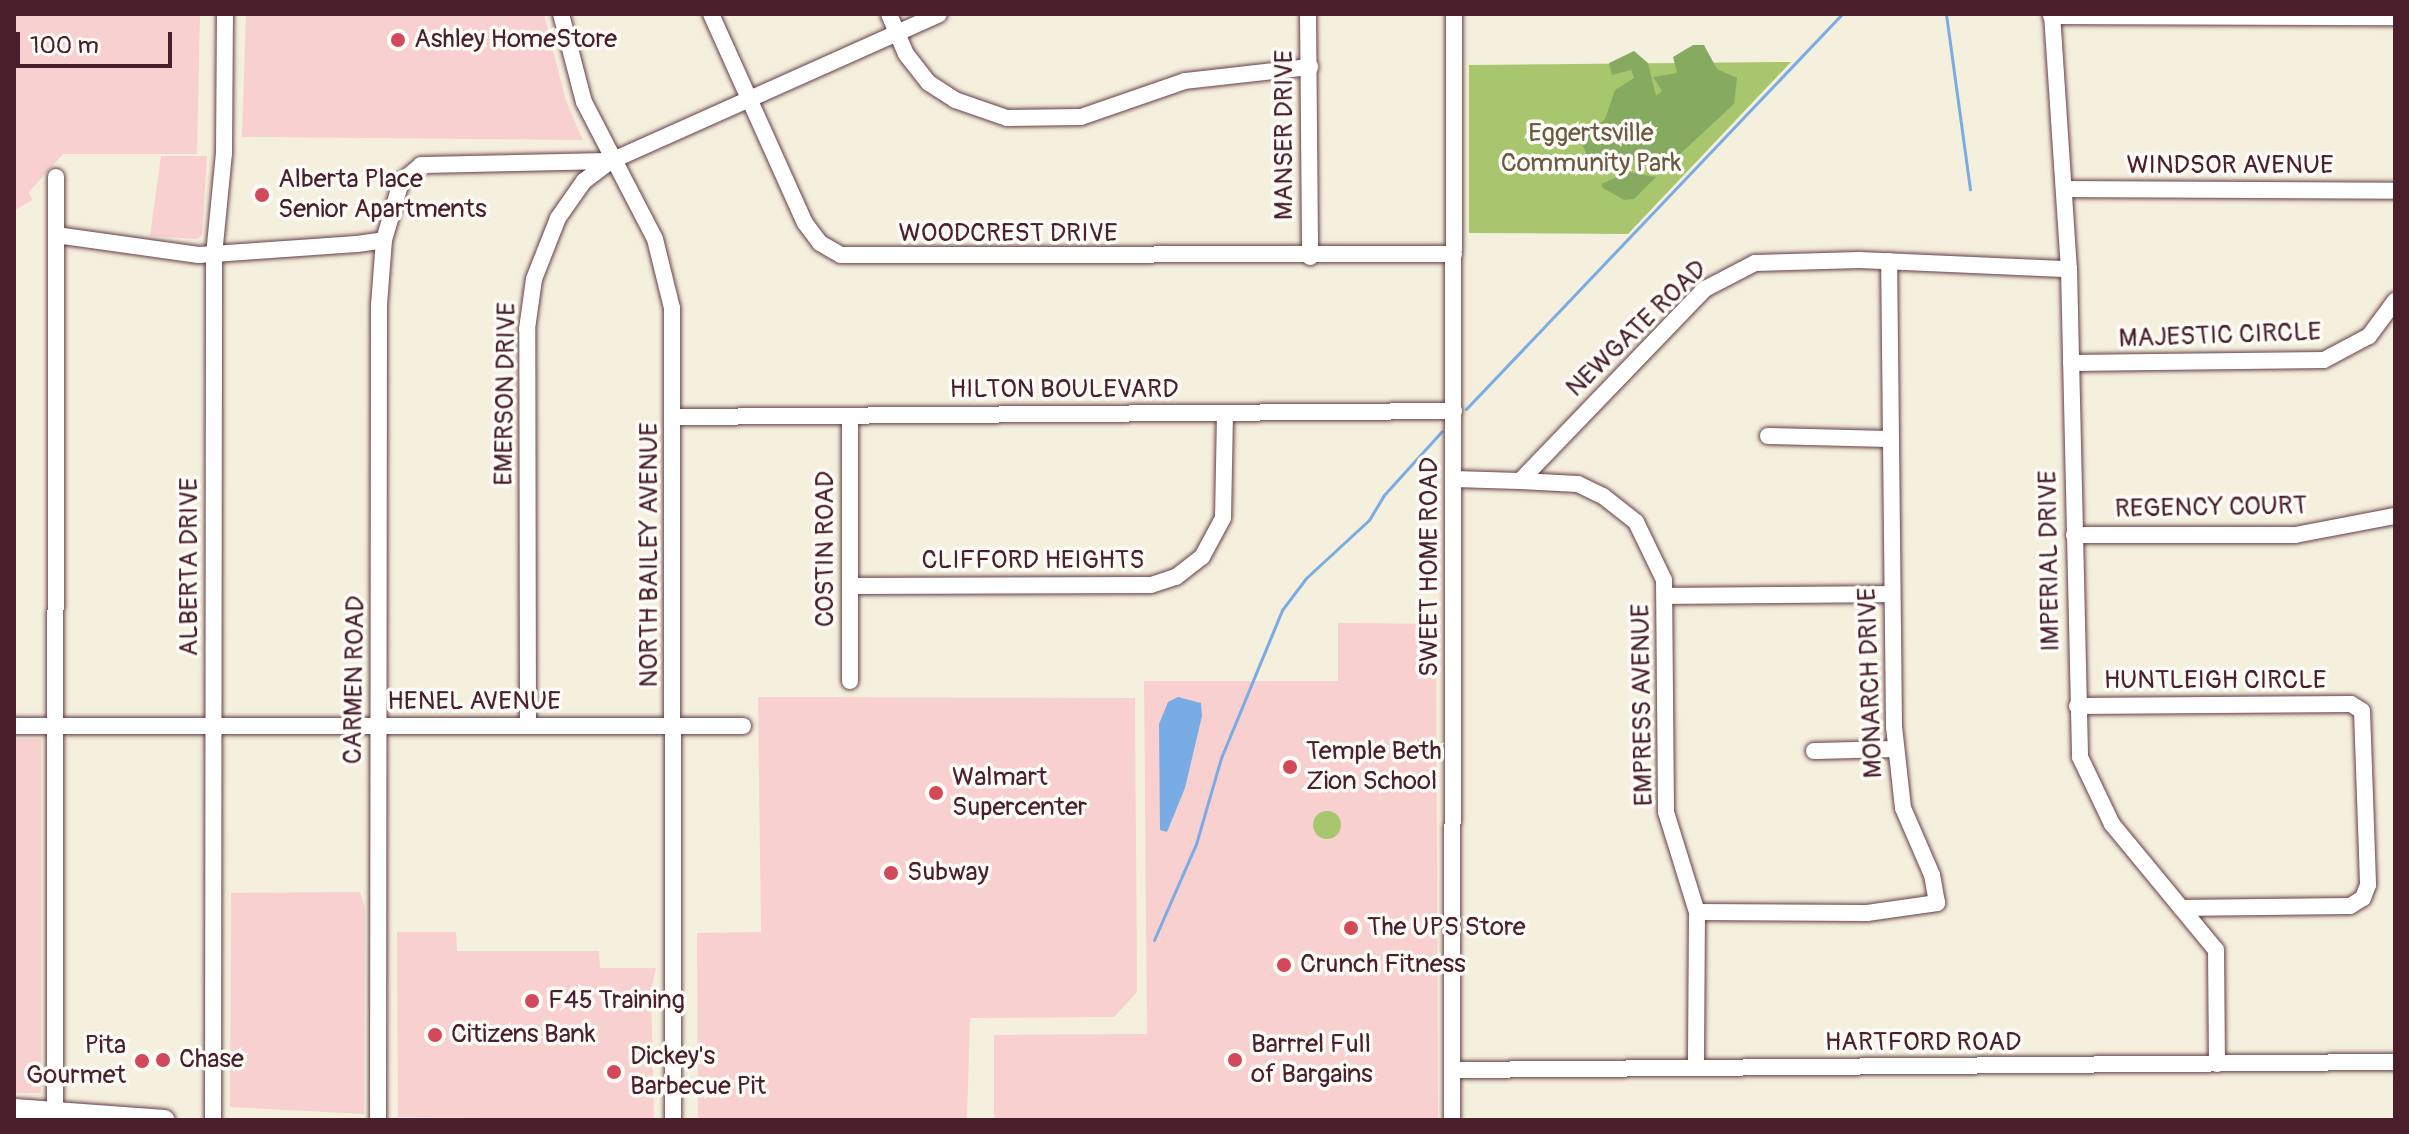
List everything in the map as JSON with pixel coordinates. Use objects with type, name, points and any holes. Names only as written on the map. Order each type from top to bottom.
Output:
[{"type":"main road","points":[[14,1109],[165,1120]]},
{"type":"street","name":"ALBERTA DRIVE","points":[[213,1120],[214,255],[224,153],[225,14]]},
{"type":"street","name":"NORTH BAILEY AVENUE","points":[[561,14],[577,81],[611,161],[655,239],[669,283],[675,417],[673,1120]]},
{"type":"street","name":"WOODCREST DRIVE","points":[[711,14],[805,223],[820,243],[841,255],[1310,257],[1454,254]]},
{"type":"street","points":[[889,14],[915,67],[942,93],[988,113],[1029,120],[1081,117],[1185,81],[1310,67]]},
{"type":"street","name":"EMERSON DRIVE","points":[[528,726],[526,352],[534,279],[548,238],[570,199],[611,161],[939,14]]},
{"type":"street","name":"MANSER DRIVE","points":[[1308,14],[1310,257]]},
{"type":"street","name":"SWEET HOME ROAD","points":[[1452,1120],[1454,14]]},
{"type":"street","points":[[2052,15],[2395,17]]},
{"type":"street","name":"IMPERIAL DRIVE","points":[[2052,15],[2069,269],[2080,757],[2112,824],[2216,950],[2217,1064]]},
{"type":"street","name":"CARMEN ROAD","points":[[378,1120],[378,726],[384,240],[401,182],[421,165],[611,161]]},
{"type":"street","points":[[55,1112],[56,177]]},
{"type":"street","name":"WINDSOR AVENUE","points":[[2064,189],[2395,191]]},
{"type":"street","points":[[56,235],[214,255],[384,240]]},
{"type":"street","name":"NEWGATE ROAD","points":[[1520,481],[1720,278],[1772,260],[1889,261],[2069,269]]},
{"type":"street","name":"MONARCH DRIVE","points":[[1697,912],[1867,913],[1937,903],[1932,875],[1903,808],[1896,749],[1889,261]]},
{"type":"street","name":"MAJESTIC CIRCLE","points":[[2071,363],[2324,360],[2369,336],[2395,301]]},
{"type":"street","name":"HILTON BOULEVARD","points":[[675,417],[1454,411]]},
{"type":"street","name":"CLIFFORD HEIGHTS","points":[[850,586],[1151,585],[1176,577],[1202,557],[1223,518],[1225,413]]},
{"type":"street","name":"COSTIN ROAD","points":[[850,416],[850,681]]},
{"type":"street","points":[[1768,436],[1890,439]]},
{"type":"street","points":[[1454,479],[1520,481]]},
{"type":"street","name":"EMPRESS AVENUE","points":[[1520,481],[1578,484],[1636,522],[1656,554],[1666,596],[1666,812],[1697,912],[1696,1066]]},
{"type":"street","name":"REGENCY COURT","points":[[2074,535],[2295,535],[2395,516]]},
{"type":"street","points":[[1666,596],[1892,594]]},
{"type":"street","name":"HUNTLEIGH CIRCLE","points":[[2077,706],[2351,704],[2362,711],[2368,885],[2363,898],[2350,906],[2181,908]]},
{"type":"street","name":"HENEL AVENUE","points":[[14,726],[743,726]]},
{"type":"street","points":[[1814,751],[1896,749]]},
{"type":"street","name":"HARTFORD ROAD","points":[[1452,1070],[2395,1062]]},
{"type":"shaded area","points":[[14,14],[200,14],[197,154],[63,154],[29,192],[32,200],[14,211]]},
{"type":"shaded area","points":[[246,14],[544,14],[566,101],[583,140],[242,137]]},
{"type":"shaded area","points":[[161,156],[207,156],[202,235],[197,239],[150,236]]},
{"type":"shaded area","points":[[1338,623],[1436,624],[1438,1120],[994,1120],[994,1035],[1147,1034],[1144,681],[1338,681]]},
{"type":"shaded area","points":[[758,697],[1135,698],[1137,992],[1114,1017],[970,1018],[967,1120],[698,1120],[697,933],[761,932]]},
{"type":"shaded area","points":[[14,739],[41,739],[41,1093],[14,1093]]},
{"type":"shaded area","points":[[360,892],[365,908],[364,1114],[230,1107],[231,893]]},
{"type":"shaded area","points":[[397,932],[456,932],[457,951],[599,951],[600,968],[656,968],[651,991],[654,1120],[398,1117]]},
{"type":"green space","points":[[1693,45],[1704,45],[1717,69],[1737,78],[1734,104],[1667,166],[1641,158],[1615,167],[1592,165],[1580,140],[1605,119],[1615,90],[1634,78],[1631,70],[1612,75],[1609,63],[1634,51],[1648,63],[1656,96],[1662,91],[1653,77],[1677,73],[1673,57]]},
{"type":"green space","name":"Eggertsville Community Park","points":[[1791,62],[1628,234],[1469,233],[1469,65]]},
{"type":"green space","points":[[1629,172],[1656,177],[1634,199],[1624,200],[1603,188],[1601,184]]},
{"type":"green space","points":[[1327,811],[1337,815],[1341,825],[1337,835],[1327,839],[1317,835],[1313,825],[1317,815]]},
{"type":"water","points":[[1178,697],[1201,703],[1202,716],[1185,788],[1167,832],[1160,830],[1159,724],[1168,702]]},
{"type":"waterway","points":[[1466,409],[1842,14]]},
{"type":"waterway","points":[[1946,14],[1970,189]]},
{"type":"waterway","points":[[1154,940],[1196,844],[1221,758],[1282,610],[1305,579],[1369,520],[1384,495],[1442,431]]},
{"type":"place","name":"Ashley HomeStore","points":[[398,40]]},
{"type":"place","name":"Alberta Place Senior Apartments","points":[[262,195]]},
{"type":"place","name":"Temple Beth Zion School","points":[[1290,767]]},
{"type":"place","name":"Walmart Supercenter","points":[[936,793]]},
{"type":"place","name":"Subway","points":[[891,873]]},
{"type":"place","name":"The UPS Store","points":[[1351,928]]},
{"type":"place","name":"Crunch Fitness","points":[[1284,965]]},
{"type":"place","name":"F45 Training","points":[[532,1001]]},
{"type":"place","name":"Citizens Bank","points":[[435,1035]]},
{"type":"place","name":"Chase","points":[[163,1060]]},
{"type":"place","name":"Barrrel Full of Bargains","points":[[1235,1060]]},
{"type":"place","name":"Pita Gourmet","points":[[142,1061]]},
{"type":"place","name":"Dickey's Barbecue Pit","points":[[614,1072]]}]
